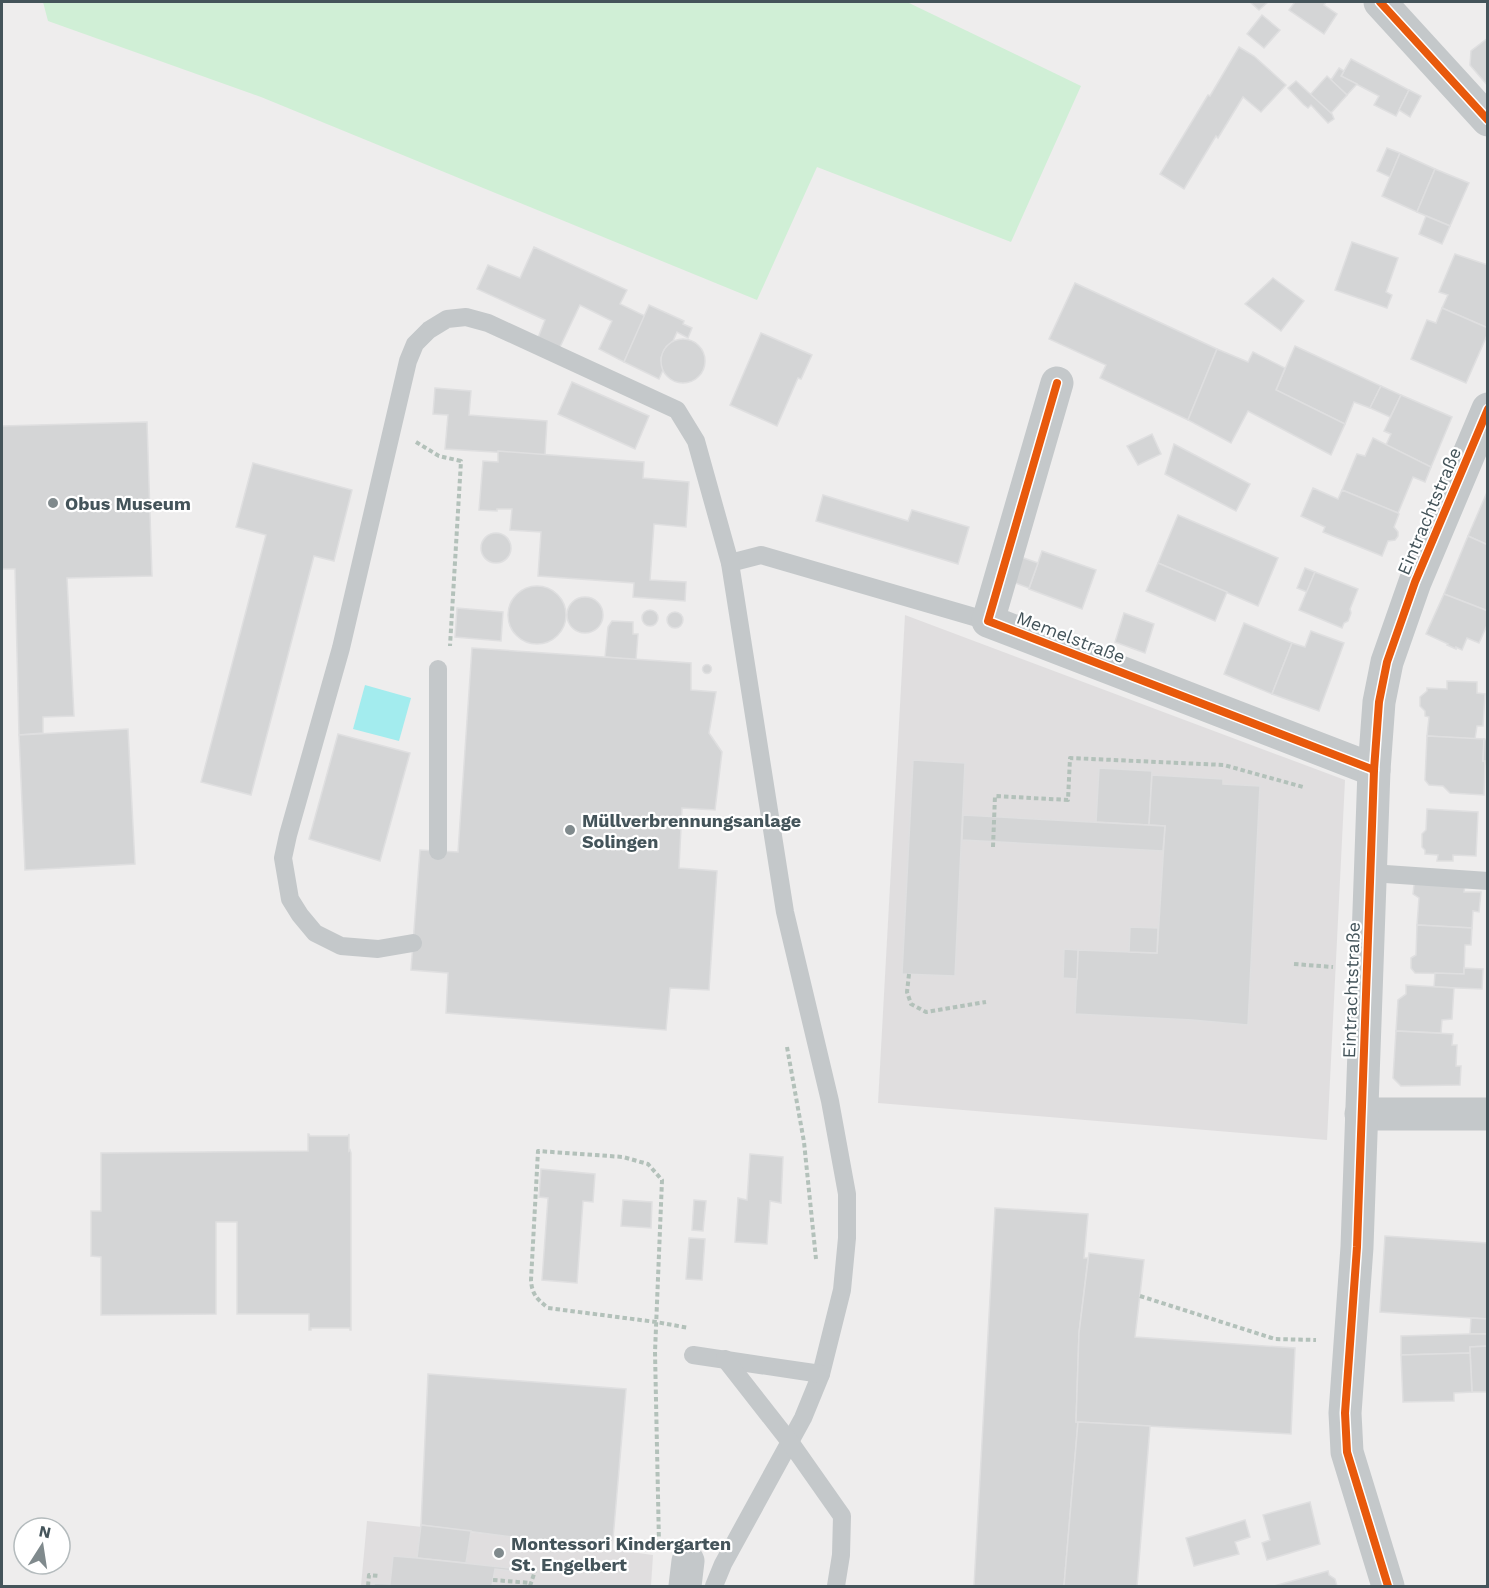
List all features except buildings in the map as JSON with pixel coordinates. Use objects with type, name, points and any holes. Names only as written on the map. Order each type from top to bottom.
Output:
[{"type":"street","points":[[1380,2],[1488,120]]},
{"type":"street","name":"Memelstraße","points":[[1056,383],[988,621],[1374,770]]},
{"type":"street","name":"Eintrachtstraße","points":[[1388,1587],[1347,1452],[1345,1413],[1356,1247],[1374,770],[1379,702],[1387,662],[1415,582],[1488,409]]},
{"type":"street","points":[[1361,1114],[1488,1114]]},
{"type":"lane","points":[[413,943],[378,949],[341,946],[315,933],[290,898],[283,858],[341,648],[408,360],[414,344],[429,330],[447,319],[466,317],[488,323],[677,410],[696,441],[730,563],[785,912],[830,1101],[847,1194],[847,1238],[842,1290],[821,1374],[803,1418],[723,1564],[714,1587]]},
{"type":"lane","points":[[730,563],[761,555],[988,621]]},
{"type":"lane","points":[[438,669],[438,851]]},
{"type":"lane","points":[[1371,873],[1488,880]]},
{"type":"lane","points":[[693,1355],[821,1374]]},
{"type":"lane","points":[[725,1359],[790,1442],[842,1516],[841,1555],[836,1587]]},
{"type":"path","points":[[411,437],[417,444],[439,456],[461,461],[450,651]]},
{"type":"path","points":[[993,846],[994,796],[1068,800],[1070,758],[1224,765],[1303,787]]},
{"type":"path","points":[[909,974],[907,992],[911,1004],[926,1012],[986,1002]]},
{"type":"path","points":[[785,1038],[804,1142],[817,1268]]},
{"type":"path","points":[[659,1545],[655,1352],[656,1322],[662,1180],[648,1164],[623,1157],[538,1151],[531,1280],[532,1290],[538,1300],[548,1308],[656,1322],[695,1329]]},
{"type":"path","points":[[1140,1296],[1275,1339],[1350,1340]]},
{"type":"path","points":[[493,1580],[530,1585],[535,1571]]},
{"type":"path","points":[[368,1587],[369,1575],[379,1576]]},
{"type":"shaded area","points":[[905,615],[1345,780],[1327,1140],[878,1103]]},
{"type":"shaded area","name":"Montessori Kindergarten St. Engelbert","points":[[367,1521],[653,1555],[651,1586],[361,1586]]},
{"type":"green space","points":[[43,2],[907,2],[1081,86],[1011,242],[817,167],[757,300],[261,97],[48,21]]},
{"type":"water","points":[[365,685],[411,698],[399,741],[353,729]]},
{"type":"cycle path","points":[[1380,2],[1488,120]]},
{"type":"cycle path","points":[[1057,383],[988,621],[1374,770]]},
{"type":"cycle path","points":[[1388,1586],[1347,1452],[1345,1413],[1357,1247],[1374,770],[1379,702],[1387,662],[1415,582],[1488,409]]},
{"type":"place","name":"Obus Museum","points":[[53,503]]},
{"type":"place","name":"Müllverbrennungsanlage Solingen","points":[[570,830]]},
{"type":"place","name":"Montessori Kindergarten St. Engelbert","points":[[499,1553]]}]
